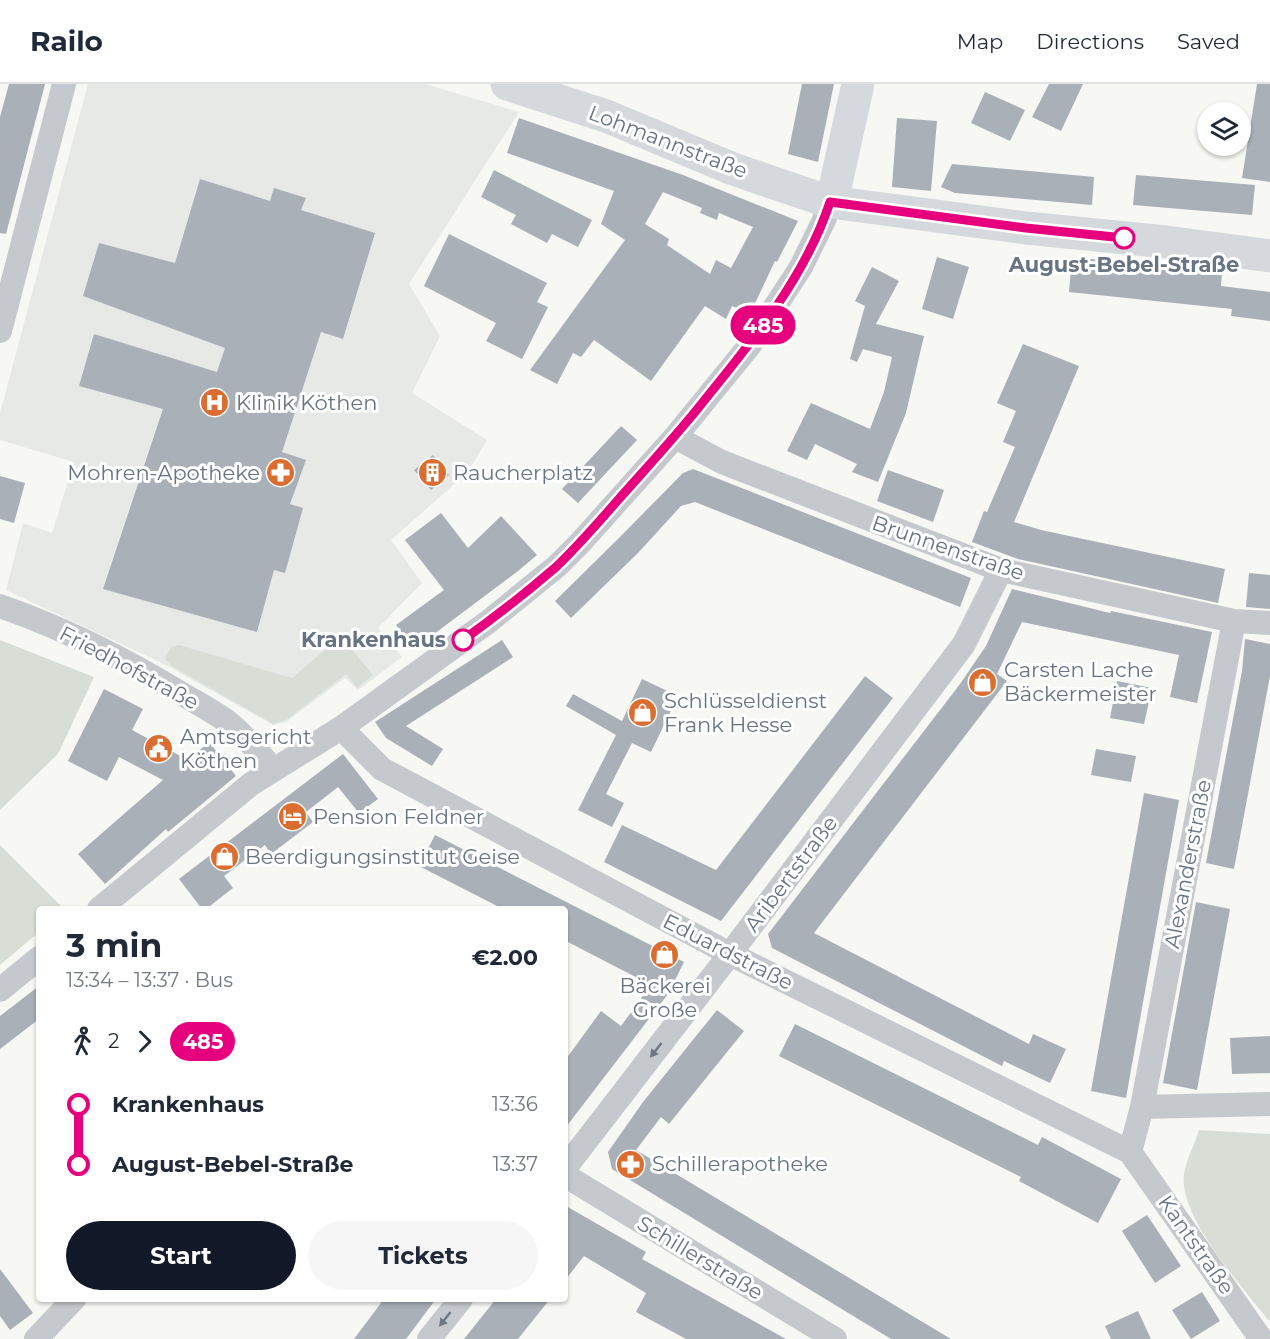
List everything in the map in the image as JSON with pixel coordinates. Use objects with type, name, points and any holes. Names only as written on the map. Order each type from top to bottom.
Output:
[{"type":"main road","name":"Lohmannstraße","points":[[507,84],[606,116],[733,169],[830,202]]},
{"type":"main road","points":[[858,84],[830,202],[1026,228],[1166,242],[1270,256]]},
{"type":"street","points":[[0,331],[5,296],[64,84]]},
{"type":"street","points":[[103,906],[251,784],[341,728],[488,622],[557,566],[675,437],[750,345],[801,267],[825,218],[830,202]]},
{"type":"street","name":"Brunnenstraße","points":[[675,437],[722,462],[1000,570],[1234,621],[1270,623]]},
{"type":"street","name":"Aribertstraße","points":[[568,1164],[964,644],[1000,570]]},
{"type":"street","name":"Friedhofstraße","points":[[0,606],[101,649],[171,687],[227,722],[253,745],[273,770]]},
{"type":"street","name":"Alexanderstraße","points":[[1130,1152],[1142,1107],[1234,621]]},
{"type":"street","name":"Eduardstraße","points":[[341,728],[382,769],[730,954],[1130,1152]]},
{"type":"street","points":[[0,990],[36,960]]},
{"type":"street","points":[[1142,1107],[1270,1104]]},
{"type":"street","name":"Kantstraße","points":[[1130,1152],[1261,1339]]},
{"type":"street","name":"Schillerstraße","points":[[568,1177],[835,1339]]},
{"type":"street","points":[[36,1339],[71,1302]]},
{"type":"street","points":[[429,1339],[459,1302]]},
{"type":"shaded area","name":"Klinik Köthen","points":[[88,84],[425,84],[519,112],[409,284],[440,336],[412,393],[487,440],[468,472],[391,540],[422,583],[378,628],[402,657],[358,690],[345,678],[286,722],[273,725],[164,664],[6,590],[23,523],[52,533],[74,462],[0,440],[0,413]]},
{"type":"shaded area","points":[[341,636],[373,675],[357,688],[346,674],[286,720],[273,724],[172,666],[165,659],[171,647],[179,645],[292,678]]},
{"type":"shaded area","points":[[0,640],[94,677],[58,754],[0,810]]},
{"type":"shaded area","points":[[0,845],[61,906],[36,906],[36,935],[0,965]]},
{"type":"shaded area","points":[[1199,1130],[1270,1134],[1270,1320],[1214,1251],[1191,1210],[1185,1191],[1184,1174]]},
{"type":"building","points":[[9,84],[45,84],[6,234],[0,233],[0,117]]},
{"type":"building","points":[[802,84],[834,84],[818,162],[788,154]]},
{"type":"building","points":[[1049,84],[1083,84],[1061,131],[1032,117]]},
{"type":"building","points":[[1257,84],[1270,84],[1270,182],[1242,178],[1246,156],[1251,156],[1251,122]]},
{"type":"building","points":[[985,92],[1025,110],[1010,141],[971,123]]},
{"type":"building","points":[[519,118],[683,175],[798,221],[777,262],[775,261],[750,314],[732,306],[726,319],[705,306],[651,381],[594,340],[581,357],[573,353],[557,384],[530,370],[625,240],[601,224],[614,191],[507,153]],"holes":[[[663,192],[702,208],[700,213],[717,220],[719,213],[753,227],[731,268],[716,260],[710,274],[667,245],[669,239],[645,224]]]},
{"type":"building","points":[[897,118],[937,121],[931,191],[892,187]]},
{"type":"building","points":[[952,164],[1094,177],[1092,205],[955,193],[941,187]]},
{"type":"building","points":[[494,170],[592,220],[578,247],[552,234],[547,243],[511,224],[516,215],[481,197]]},
{"type":"building","points":[[1136,175],[1255,185],[1252,215],[1133,205]]},
{"type":"building","points":[[200,179],[270,201],[274,188],[306,198],[301,210],[375,233],[343,339],[321,332],[282,452],[306,460],[290,504],[303,508],[285,573],[274,570],[257,632],[103,589],[163,409],[79,386],[94,334],[217,372],[225,348],[83,296],[99,243],[175,263]]},
{"type":"building","points":[[449,234],[547,283],[537,302],[548,307],[522,359],[486,341],[496,323],[424,286]]},
{"type":"building","points":[[937,257],[969,267],[953,319],[922,309]]},
{"type":"building","points":[[1072,257],[1222,273],[1221,286],[1270,292],[1270,321],[1231,316],[1232,309],[1069,292]]},
{"type":"building","points":[[872,267],[899,281],[876,324],[924,336],[906,413],[878,482],[852,472],[857,464],[815,444],[807,460],[787,451],[811,403],[870,429],[884,392],[892,357],[863,349],[857,362],[850,359],[865,306],[855,301]]},
{"type":"building","points":[[1023,344],[1079,366],[1014,522],[1041,530],[1225,569],[1218,603],[1018,559],[972,542],[984,511],[987,512],[1015,447],[1003,442],[1016,411],[997,403]]},
{"type":"building","points":[[621,426],[637,440],[578,503],[562,489]]},
{"type":"building","name":"Raucherplatz","points":[[433,455],[449,475],[431,490],[414,470]]},
{"type":"building","points":[[693,469],[971,578],[960,607],[695,502],[681,506],[638,553],[571,618],[555,601],[683,473]]},
{"type":"building","points":[[888,470],[944,490],[933,522],[877,501]]},
{"type":"building","points":[[0,476],[25,483],[14,523],[0,519]]},
{"type":"building","points":[[441,513],[468,548],[501,516],[537,555],[414,649],[396,625],[444,590],[405,540]]},
{"type":"building","points":[[1249,573],[1270,575],[1270,609],[1246,607]]},
{"type":"building","points":[[1012,589],[1110,613],[1111,611],[1212,632],[1197,703],[1170,697],[1179,655],[1022,622],[997,674],[1007,681],[814,933],[1029,1044],[1033,1034],[1066,1049],[1050,1083],[1004,1061],[1002,1066],[772,948],[768,934],[960,684],[986,646]]},
{"type":"building","points":[[1245,639],[1270,644],[1270,676],[1234,869],[1206,863],[1242,671]]},
{"type":"building","points":[[502,640],[513,657],[406,726],[443,749],[432,766],[386,738],[375,722]]},
{"type":"building","points":[[865,676],[893,698],[721,921],[604,862],[622,825],[716,870]]},
{"type":"building","points":[[642,679],[678,696],[651,752],[632,743],[606,794],[624,803],[612,827],[578,810],[616,735],[566,706],[573,694],[622,721]]},
{"type":"building","points":[[1117,681],[1152,688],[1144,724],[1110,718]]},
{"type":"building","points":[[104,689],[143,709],[132,730],[188,760],[209,742],[236,776],[168,832],[166,829],[105,884],[78,854],[163,780],[119,757],[107,781],[68,761]]},
{"type":"building","points":[[1096,749],[1136,756],[1131,782],[1091,775]]},
{"type":"building","points":[[343,754],[378,799],[359,813],[338,787],[306,812],[313,822],[271,854],[265,845],[224,876],[233,888],[210,906],[200,906],[179,879]]},
{"type":"building","points":[[1144,793],[1179,800],[1126,1098],[1091,1091]]},
{"type":"building","points":[[435,835],[684,962],[668,994],[568,1124],[568,1056],[601,1011],[621,1026],[651,985],[568,942],[568,906],[497,906],[419,866]]},
{"type":"building","points":[[1196,902],[1230,909],[1197,1090],[1163,1083]]},
{"type":"building","points":[[36,988],[36,1021],[0,1049],[0,1016]]},
{"type":"building","points":[[717,1010],[744,1031],[669,1124],[661,1117],[636,1150],[951,1339],[891,1339],[612,1169],[608,1152],[643,1102]]},
{"type":"building","points":[[795,1024],[1038,1145],[1042,1137],[1121,1179],[1098,1223],[1019,1181],[1021,1177],[779,1056]]},
{"type":"building","points":[[1270,1036],[1270,1073],[1232,1074],[1230,1038]]},
{"type":"building","points":[[568,1207],[646,1252],[642,1259],[786,1339],[686,1339],[636,1312],[646,1293],[584,1256],[568,1276]]},
{"type":"building","points":[[1147,1215],[1181,1266],[1155,1283],[1122,1231]]},
{"type":"building","points":[[0,1269],[33,1313],[10,1330],[0,1316]]},
{"type":"building","points":[[1202,1292],[1220,1321],[1191,1339],[1172,1310]]},
{"type":"building","points":[[382,1302],[434,1302],[406,1339],[354,1339]]},
{"type":"building","points":[[494,1302],[548,1302],[518,1339],[464,1339]]},
{"type":"building","points":[[1138,1311],[1151,1339],[1111,1339],[1105,1326]]},
{"type":"bus line","name":"485","points":[[463,640],[520,598],[557,566],[675,437],[750,345],[801,267],[825,218],[830,202],[1026,228],[1124,238]]},
{"type":"place","name":"August-Bebel-Straße","points":[[1124,238]]},
{"type":"place","name":"Klinik Köthen","points":[[215,403]]},
{"type":"place","name":"Mohren-Apotheke","points":[[281,473]]},
{"type":"place","name":"Raucherplatz","points":[[432,473]]},
{"type":"place","name":"Krankenhaus","points":[[463,640]]},
{"type":"place","name":"Carsten Lache Bäckermeister","points":[[983,682]]},
{"type":"place","name":"Schlüsseldienst Frank Hesse","points":[[643,713]]},
{"type":"place","name":"Amtsgericht Köthen","points":[[159,749]]},
{"type":"place","name":"Pension Feldner","points":[[292,817]]},
{"type":"place","name":"Beerdigungsinstitut Geise","points":[[224,857]]},
{"type":"place","name":"Bäckerei Große","points":[[665,955]]},
{"type":"place","name":"Schillerapotheke","points":[[631,1164]]}]
